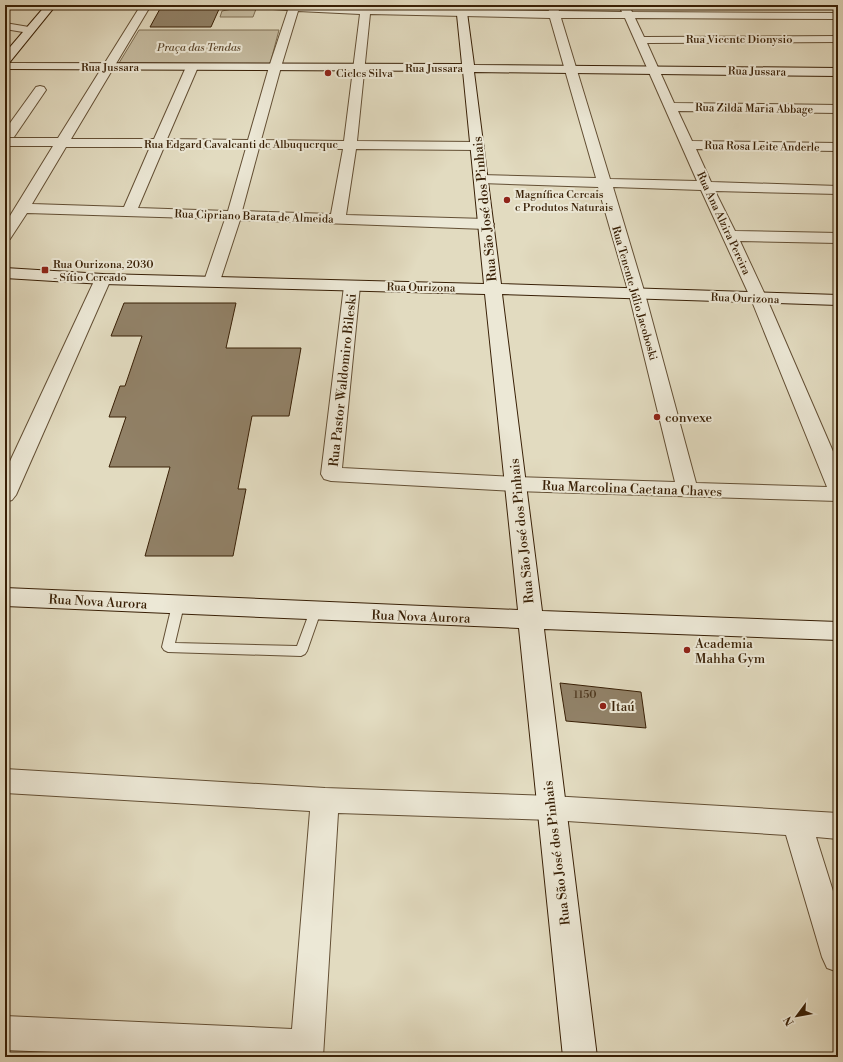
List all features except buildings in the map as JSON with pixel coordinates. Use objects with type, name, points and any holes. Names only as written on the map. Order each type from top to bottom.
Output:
[{"type":"street","points":[[5,60],[51,5]]},
{"type":"street","points":[[5,236],[146,5]]},
{"type":"street","points":[[258,5],[366,8],[626,10],[836,18]]},
{"type":"street","points":[[823,5],[836,18]]},
{"type":"street","points":[[212,281],[234,215],[275,67],[294,7]]},
{"type":"street","points":[[338,219],[350,145],[366,8]]},
{"type":"street","name":"Rua São José dos Pinhais","points":[[462,9],[580,1057]]},
{"type":"street","name":"Rua Tenente Júlio Jacoboski","points":[[553,10],[637,294],[687,489]]},
{"type":"street","name":"Rua Ana Alzira Pereira","points":[[626,10],[671,106],[687,145],[759,298],[838,488]]},
{"type":"street","points":[[5,26],[29,30]]},
{"type":"street","name":"Rua Vicente Dionysio","points":[[640,40],[838,39]]},
{"type":"street","name":"Rua Jussara","points":[[5,66],[468,68],[838,72]]},
{"type":"street","points":[[129,212],[192,67]]},
{"type":"street","points":[[9,130],[40,90]]},
{"type":"street","name":"Rua Zilda Maria Abbage","points":[[671,106],[838,109]]},
{"type":"street","name":"Rua Edgard Cavalcanti de Albuquerque","points":[[9,130],[62,143],[477,146]]},
{"type":"street","name":"Rua Rosa Leite Anderle","points":[[687,145],[838,146]]},
{"type":"street","points":[[481,179],[838,190]]},
{"type":"street","name":"Rua Cipriano Barata de Almeida","points":[[22,208],[486,224]]},
{"type":"street","points":[[730,236],[838,238]]},
{"type":"street","name":"Rua Ourizona","points":[[5,273],[103,279],[838,300]]},
{"type":"street","points":[[5,495],[12,464],[103,279]]},
{"type":"street","name":"Rua Pastor Waldomiro Bileski","points":[[331,474],[352,286]]},
{"type":"street","name":"Rua Marcolina Caetana Chaves","points":[[331,474],[516,484],[838,494]]},
{"type":"street","name":"Rua Nova Aurora","points":[[5,597],[531,620],[838,631]]},
{"type":"street","points":[[5,781],[325,800],[551,808],[838,826]]},
{"type":"street","points":[[5,1033],[306,1052],[325,800]]},
{"type":"street","points":[[797,823],[838,957]]},
{"type":"lane","points":[[178,605],[168,647],[301,651],[315,611]]},
{"type":"green space","points":[[242,7],[256,9],[253,17],[220,17],[222,11]]},
{"type":"green space","name":"Praça das Tendas","points":[[139,30],[279,30],[270,64],[119,63]]},
{"type":"place","name":"Cicles Silva","points":[[328,73]]},
{"type":"place","name":"Magnífica Cereais e Produtos Naturais","points":[[507,200]]},
{"type":"place","name":"Rua Ourizona, 2030 - Sítio Cercado","points":[[45,270]]},
{"type":"place","name":"convexe","points":[[657,417]]},
{"type":"place","name":"Academia Mahha Gym","points":[[687,650]]},
{"type":"place","name":"Itaú","points":[[603,706]]}]
